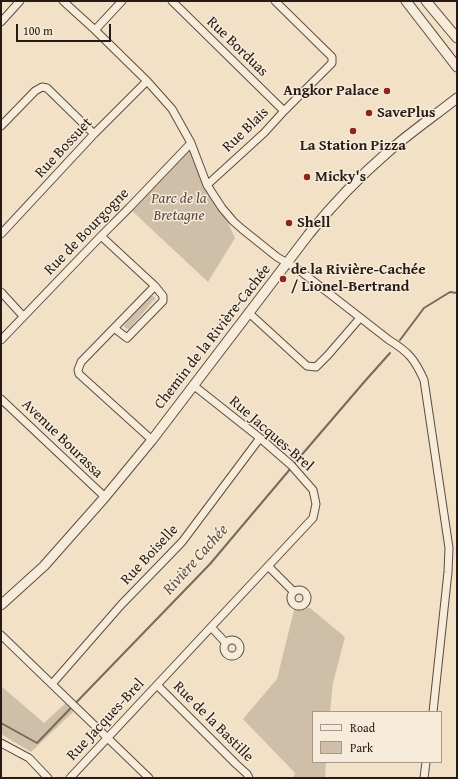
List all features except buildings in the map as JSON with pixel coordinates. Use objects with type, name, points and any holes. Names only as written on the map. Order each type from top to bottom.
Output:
[{"type":"street","points":[[1,22],[20,1]]},
{"type":"street","points":[[63,1],[147,81],[172,109],[191,143],[207,185],[222,208],[242,230],[277,258],[299,270],[389,340],[402,348],[414,360],[424,380],[449,548],[448,572],[433,711]]},
{"type":"street","points":[[95,30],[122,1]]},
{"type":"street","name":"Rue Borduas","points":[[172,1],[284,111]]},
{"type":"street","name":"Rue Blais","points":[[207,185],[264,133],[332,63],[332,57],[275,1]]},
{"type":"street","points":[[426,1],[457,38]]},
{"type":"street","points":[[408,2],[457,67]]},
{"type":"street","name":"Rue Bossuet","points":[[1,234],[94,134],[147,81]]},
{"type":"street","points":[[1,126],[35,91],[42,87],[47,88],[94,134]]},
{"type":"street","name":"Chemin de la Rivière-Cachée","points":[[1,605],[44,566],[105,497],[152,440],[326,213],[360,177],[397,144],[457,98]]},
{"type":"street","name":"Rue de Bourgogne","points":[[1,340],[191,143]]},
{"type":"street","points":[[101,236],[155,286],[163,296],[163,301],[127,338],[114,328]]},
{"type":"street","points":[[152,440],[79,374],[78,370],[81,362],[155,286]]},
{"type":"street","points":[[1,292],[23,316]]},
{"type":"street","points":[[249,313],[307,366],[316,367],[360,318]]},
{"type":"street","name":"Rue Jacques-Brel","points":[[70,778],[313,518],[316,504],[313,490],[293,467],[260,438],[193,385]]},
{"type":"street","name":"Avenue Bourassa","points":[[1,399],[105,497]]},
{"type":"street","name":"Rue Boiselle","points":[[52,684],[121,605],[182,542],[260,438]]},
{"type":"street","points":[[268,566],[294,592]]},
{"type":"street","points":[[211,627],[226,643]]},
{"type":"street","points":[[1,635],[149,778]]},
{"type":"street","name":"Rue de la Bastille","points":[[157,685],[247,774],[249,778]]},
{"type":"street","points":[[1,743],[29,758],[48,778]]},
{"type":"street","points":[[424,778],[426,763]]},
{"type":"green space","name":"Parc de la Bretagne","points":[[191,143],[235,238],[208,282],[129,208]]},
{"type":"green space","points":[[151,296],[156,298],[129,329],[125,328],[125,324]]},
{"type":"green space","points":[[295,606],[310,608],[345,637],[333,683],[330,711],[312,711],[312,763],[326,763],[325,778],[293,778],[295,773],[243,719],[277,679]]},
{"type":"green space","points":[[1,686],[44,723],[66,703],[74,711],[31,752],[1,734]]},
{"type":"waterway","name":"Rivière Cachée","points":[[400,340],[424,308],[450,292],[457,293]]},
{"type":"waterway","name":"Rivière Cachée","points":[[293,465],[390,353]]},
{"type":"waterway","name":"Rivière Cachée","points":[[1,723],[37,743],[210,564],[291,468]]},
{"type":"place","name":"Angkor Palace","points":[[387,91]]},
{"type":"place","name":"SavePlus","points":[[369,113]]},
{"type":"place","name":"La Station Pizza","points":[[353,131]]},
{"type":"place","name":"Micky's","points":[[307,177]]},
{"type":"place","name":"Shell","points":[[289,223]]},
{"type":"place","name":"de la Rivière-Cachée / Lionel-Bertrand","points":[[283,279]]}]
